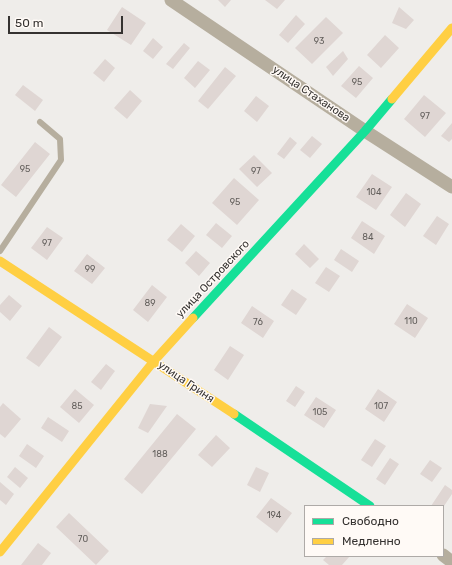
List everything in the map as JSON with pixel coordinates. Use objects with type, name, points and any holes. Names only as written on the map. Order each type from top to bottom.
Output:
[{"type":"street","name":"улица Стаханова","points":[[171,0],[365,131],[452,187]]},
{"type":"street","name":"улица Островского","points":[[0,552],[154,361],[365,131],[452,28]]},
{"type":"street","name":"улица Гриня","points":[[0,261],[154,361],[369,505]]},
{"type":"lane","points":[[0,251],[61,160],[60,138],[40,122]]},
{"type":"building","points":[[218,0],[231,0],[225,7]]},
{"type":"building","points":[[265,0],[285,0],[277,9]]},
{"type":"building","points":[[122,7],[146,23],[131,45],[107,30]]},
{"type":"building","points":[[399,7],[414,20],[406,29],[392,23]]},
{"type":"building","points":[[296,15],[305,24],[288,43],[279,35]]},
{"type":"building","points":[[326,17],[343,33],[312,64],[295,48]]},
{"type":"building","points":[[385,35],[399,48],[381,68],[367,55]]},
{"type":"building","points":[[153,38],[163,47],[153,59],[143,51]]},
{"type":"building","points":[[184,43],[190,48],[173,69],[166,64]]},
{"type":"building","points":[[343,51],[348,59],[333,76],[326,67]]},
{"type":"building","points":[[105,59],[115,68],[104,82],[93,73]]},
{"type":"building","points":[[198,61],[210,70],[195,88],[184,78]]},
{"type":"building","points":[[359,66],[373,78],[356,98],[341,86]]},
{"type":"building","points":[[225,67],[236,76],[208,109],[198,101]]},
{"type":"building","points":[[23,85],[43,100],[35,111],[15,95]]},
{"type":"building","points":[[130,90],[142,101],[127,119],[114,108]]},
{"type":"building","points":[[424,95],[446,113],[425,137],[404,119]]},
{"type":"building","points":[[256,96],[269,106],[257,122],[244,111]]},
{"type":"building","points":[[452,123],[452,139],[449,142],[441,136]]},
{"type":"building","points":[[312,136],[322,144],[310,158],[300,150]]},
{"type":"building","points":[[290,137],[297,143],[284,159],[277,154]]},
{"type":"building","points":[[35,142],[50,154],[16,197],[1,185]]},
{"type":"building","points":[[254,155],[272,173],[257,187],[239,169]]},
{"type":"building","points":[[372,174],[392,187],[376,210],[356,197]]},
{"type":"building","points":[[234,178],[259,200],[237,225],[212,203]]},
{"type":"building","points":[[406,193],[421,204],[405,227],[390,215]]},
{"type":"building","points":[[437,216],[449,224],[436,245],[423,236]]},
{"type":"building","points":[[362,221],[385,236],[374,254],[351,238]]},
{"type":"building","points":[[216,223],[232,236],[222,248],[206,235]]},
{"type":"building","points":[[181,224],[195,236],[182,252],[167,240]]},
{"type":"building","points":[[47,227],[63,238],[47,260],[31,248]]},
{"type":"building","points":[[304,244],[319,259],[310,268],[295,254]]},
{"type":"building","points":[[341,249],[359,261],[352,272],[334,260]]},
{"type":"building","points":[[196,251],[210,263],[199,276],[185,263]]},
{"type":"building","points":[[87,254],[105,268],[92,284],[74,271]]},
{"type":"building","points":[[326,267],[340,276],[329,292],[315,283]]},
{"type":"building","points":[[152,285],[167,297],[148,322],[133,310]]},
{"type":"building","points":[[292,289],[307,299],[296,315],[281,305]]},
{"type":"building","points":[[9,295],[22,306],[10,321],[0,312],[0,305]]},
{"type":"building","points":[[407,304],[428,318],[415,338],[394,324]]},
{"type":"building","points":[[252,306],[274,321],[263,338],[241,323]]},
{"type":"building","points":[[49,327],[62,337],[39,367],[26,358]]},
{"type":"building","points":[[230,346],[244,355],[228,380],[214,370]]},
{"type":"building","points":[[106,364],[115,371],[101,390],[91,382]]},
{"type":"building","points":[[296,386],[305,392],[295,407],[286,401]]},
{"type":"building","points":[[75,389],[94,405],[79,423],[60,407]]},
{"type":"building","points":[[378,389],[397,402],[384,422],[365,409]]},
{"type":"building","points":[[316,397],[336,410],[324,428],[304,415]]},
{"type":"building","points":[[3,403],[21,419],[5,438],[0,434],[0,407]]},
{"type":"building","points":[[150,404],[167,406],[148,433],[138,428]]},
{"type":"building","points":[[177,414],[196,429],[142,494],[124,479]]},
{"type":"building","points":[[48,417],[69,431],[62,442],[41,428]]},
{"type":"building","points":[[216,435],[230,448],[212,467],[198,455]]},
{"type":"building","points":[[375,439],[386,446],[372,467],[361,460]]},
{"type":"building","points":[[27,444],[44,456],[36,468],[19,456]]},
{"type":"building","points":[[390,458],[399,464],[385,485],[376,479]]},
{"type":"building","points":[[430,460],[442,468],[432,482],[420,474]]},
{"type":"building","points":[[15,467],[28,478],[20,488],[7,477]]},
{"type":"building","points":[[256,467],[269,473],[260,492],[247,485]]},
{"type":"building","points":[[0,482],[14,494],[6,505],[0,500]]},
{"type":"building","points":[[445,485],[452,490],[452,494],[444,506],[432,505]]},
{"type":"building","points":[[271,498],[292,513],[277,533],[256,517]]},
{"type":"building","points":[[69,513],[109,551],[96,565],[56,527]]},
{"type":"building","points":[[38,543],[51,553],[42,565],[21,565]]},
{"type":"building","points":[[326,557],[349,557],[342,565],[329,565],[323,560]]},
{"type":"traffic: fast","points":[[193,318],[365,131],[392,99]]},
{"type":"traffic: fast","points":[[234,414],[369,505]]},
{"type":"traffic: slow","points":[[392,99],[452,28]]},
{"type":"traffic: slow","points":[[0,261],[234,414]]},
{"type":"traffic: slow","points":[[0,552],[154,361],[193,318]]}]
